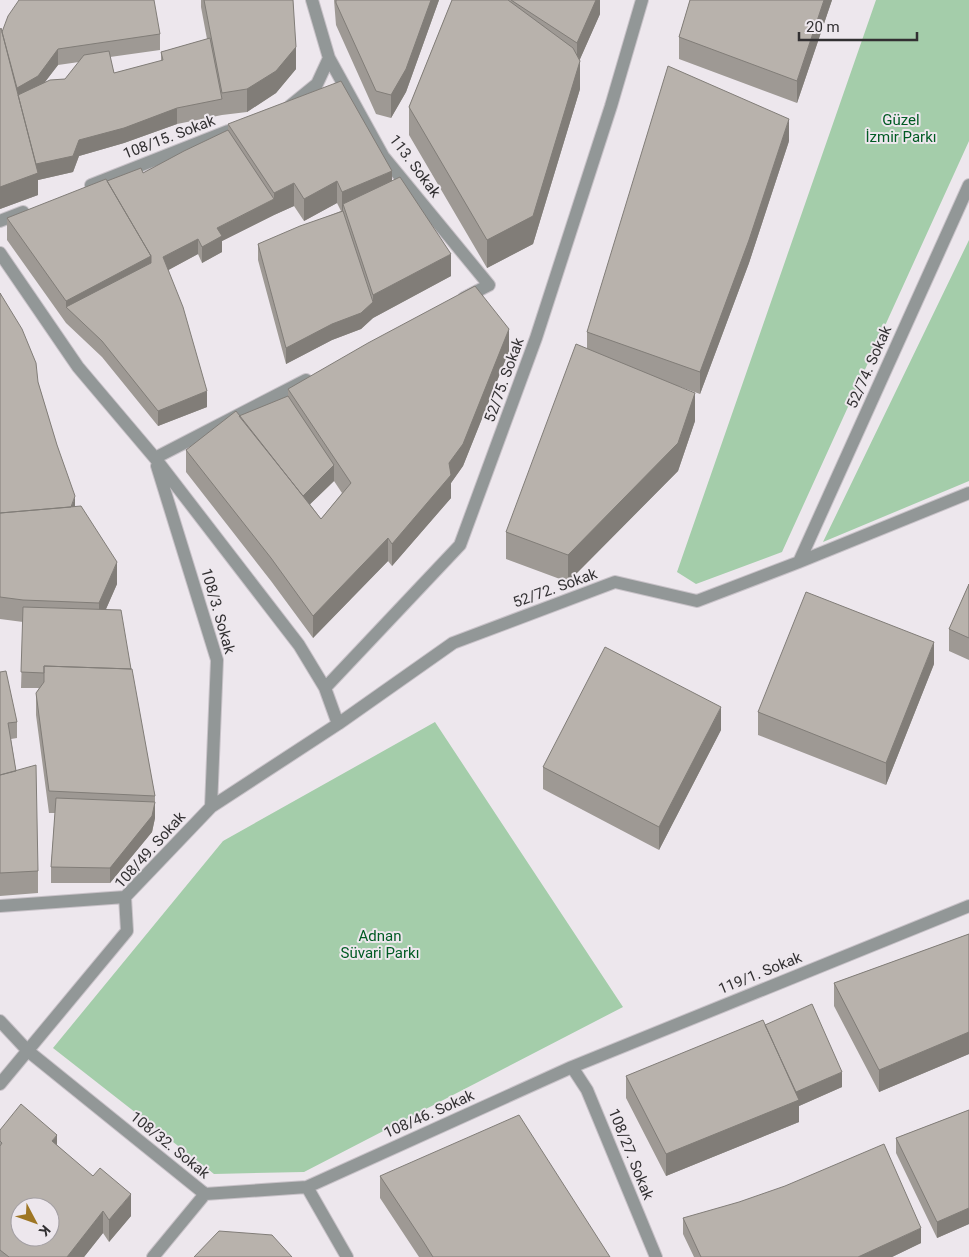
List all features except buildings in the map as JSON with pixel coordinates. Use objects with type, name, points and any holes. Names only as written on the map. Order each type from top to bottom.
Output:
[{"type":"street","points":[[279,111],[288,108],[317,84],[329,58],[312,0]]},
{"type":"street","name":"52/75. Sokak","points":[[325,688],[460,545],[536,338],[611,106],[642,0]]},
{"type":"street","name":"113. Sokak","points":[[329,58],[383,156],[489,285],[454,303]]},
{"type":"street","name":"108/15. Sokak","points":[[84,188],[242,126]]},
{"type":"street","name":"52/74. Sokak","points":[[799,562],[969,185]]},
{"type":"street","points":[[0,221],[37,206]]},
{"type":"street","name":"108/3. Sokak","points":[[0,253],[78,368],[155,458],[299,645],[325,688]]},
{"type":"street","points":[[155,458],[313,376]]},
{"type":"street","name":"108/3. Sokak","points":[[155,458],[217,660],[211,807]]},
{"type":"street","name":"52/72. Sokak","points":[[338,724],[453,643],[615,582],[697,601],[969,493]]},
{"type":"street","points":[[325,688],[338,724]]},
{"type":"street","name":"108/49. Sokak","points":[[0,1084],[127,931],[125,897],[211,807],[338,724]]},
{"type":"street","points":[[0,906],[125,897]]},
{"type":"street","name":"119/1. Sokak","points":[[568,1068],[969,906]]},
{"type":"street","name":"108/32. Sokak","points":[[0,1022],[28,1051],[205,1194],[307,1187]]},
{"type":"street","name":"108/46. Sokak","points":[[307,1187],[568,1068]]},
{"type":"street","name":"108/27. Sokak","points":[[568,1068],[587,1090],[656,1257]]},
{"type":"street","points":[[307,1187],[347,1257]]},
{"type":"street","points":[[153,1257],[205,1194]]},
{"type":"green space","name":"Güzel İzmir Parkı","points":[[876,0],[969,0],[969,141],[782,552],[696,584],[677,572]]},
{"type":"green space","points":[[969,240],[969,481],[823,542]]},
{"type":"green space","name":"Adnan Süvari Parkı","points":[[435,722],[623,1007],[304,1172],[214,1174],[53,1048],[223,841]]}]
